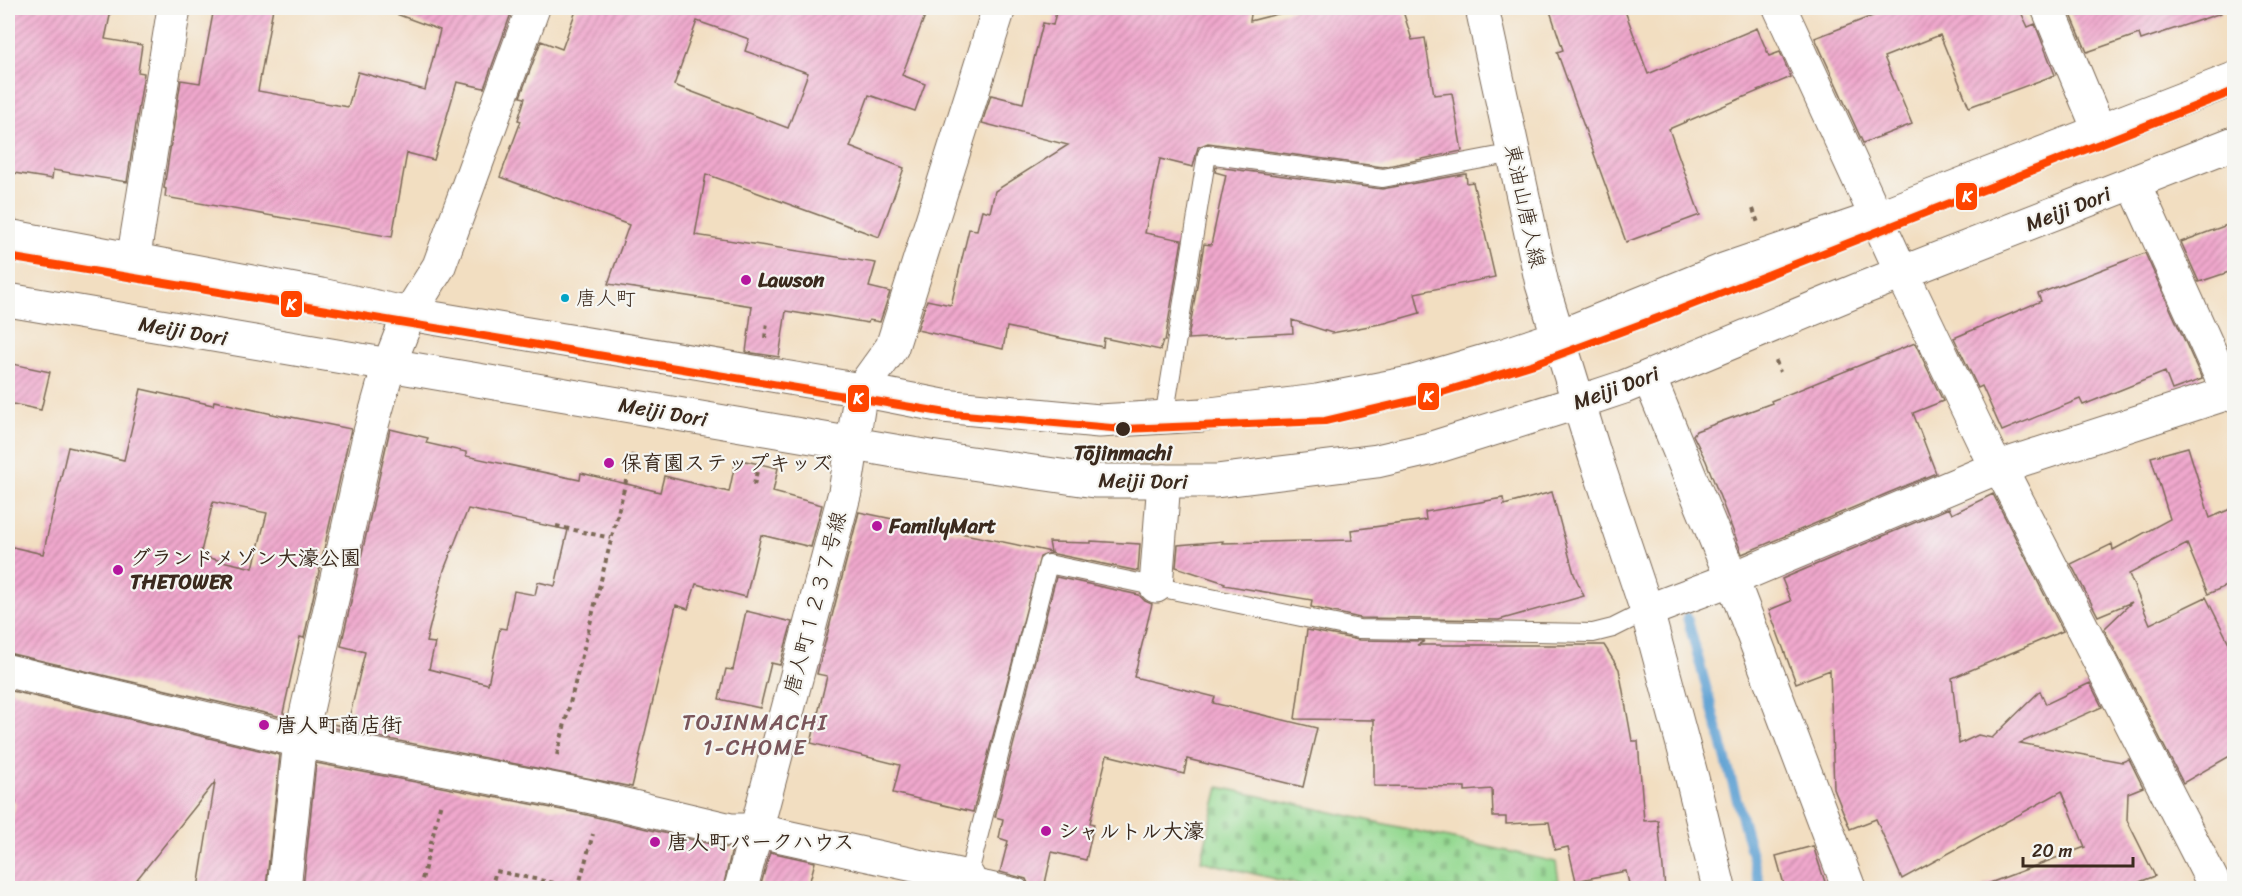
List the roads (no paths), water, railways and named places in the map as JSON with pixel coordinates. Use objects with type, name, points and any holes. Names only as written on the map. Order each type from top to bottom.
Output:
[{"type":"street","points":[[133,261],[174,8]]},
{"type":"street","points":[[284,888],[300,741],[370,432],[389,365],[409,314],[439,266],[533,8]]},
{"type":"street","points":[[861,390],[892,347],[999,8]]},
{"type":"street","name":"東油山唐人線","points":[[1482,8],[1542,284],[1647,611],[1719,888]]},
{"type":"street","points":[[1780,8],[1902,273],[1996,468],[2005,477],[2216,888]]},
{"type":"street","points":[[2048,8],[2099,130]]},
{"type":"street","points":[[8,236],[321,295],[409,314],[861,390],[943,406],[1099,421],[1164,418],[1317,401],[1410,383],[1558,336],[1726,269],[1878,217],[2235,79]]},
{"type":"street","name":"Meiji Dori","points":[[8,300],[852,445],[1095,481],[1216,481],[1377,461],[1429,449],[1579,402],[1649,377],[1902,273],[2235,143]]},
{"type":"street","points":[[1647,611],[1732,579],[1996,468],[2232,393],[2134,184]]},
{"type":"street","points":[[1649,377],[1732,579],[1850,888]]},
{"type":"street","name":"唐人町１２３７号線","points":[[741,888],[845,492],[861,390]]},
{"type":"street","points":[[1156,586],[1164,482]]},
{"type":"street","points":[[8,671],[300,741],[602,800],[731,830],[755,830],[981,882]]},
{"type":"lane","points":[[1164,418],[1207,154],[1383,178],[1514,153]]},
{"type":"lane","points":[[1019,888],[981,882],[1048,564],[1359,629],[1593,633],[1613,628],[1647,611]]},
{"type":"waterway","points":[[1687,617],[1761,888]]},
{"type":"place","name":"Lawson","points":[[746,280]]},
{"type":"place","name":"唐人町","points":[[565,298]]},
{"type":"place","name":"Tōjinmachi","points":[[1123,429]]},
{"type":"place","name":"保育園ステップキッズ","points":[[609,463]]},
{"type":"place","name":"FamilyMart","points":[[877,526]]},
{"type":"place","name":"グランドメゾン大濠公園 THETOWER","points":[[118,570]]},
{"type":"place","name":"唐人町商店街","points":[[264,725]]},
{"type":"place","name":"シャルトル大濠","points":[[1046,831]]},
{"type":"place","name":"唐人町パークハウス","points":[[655,842]]},
{"type":"district","name":"TOJINMACHI 1-CHOME","points":[[755,734]]}]
